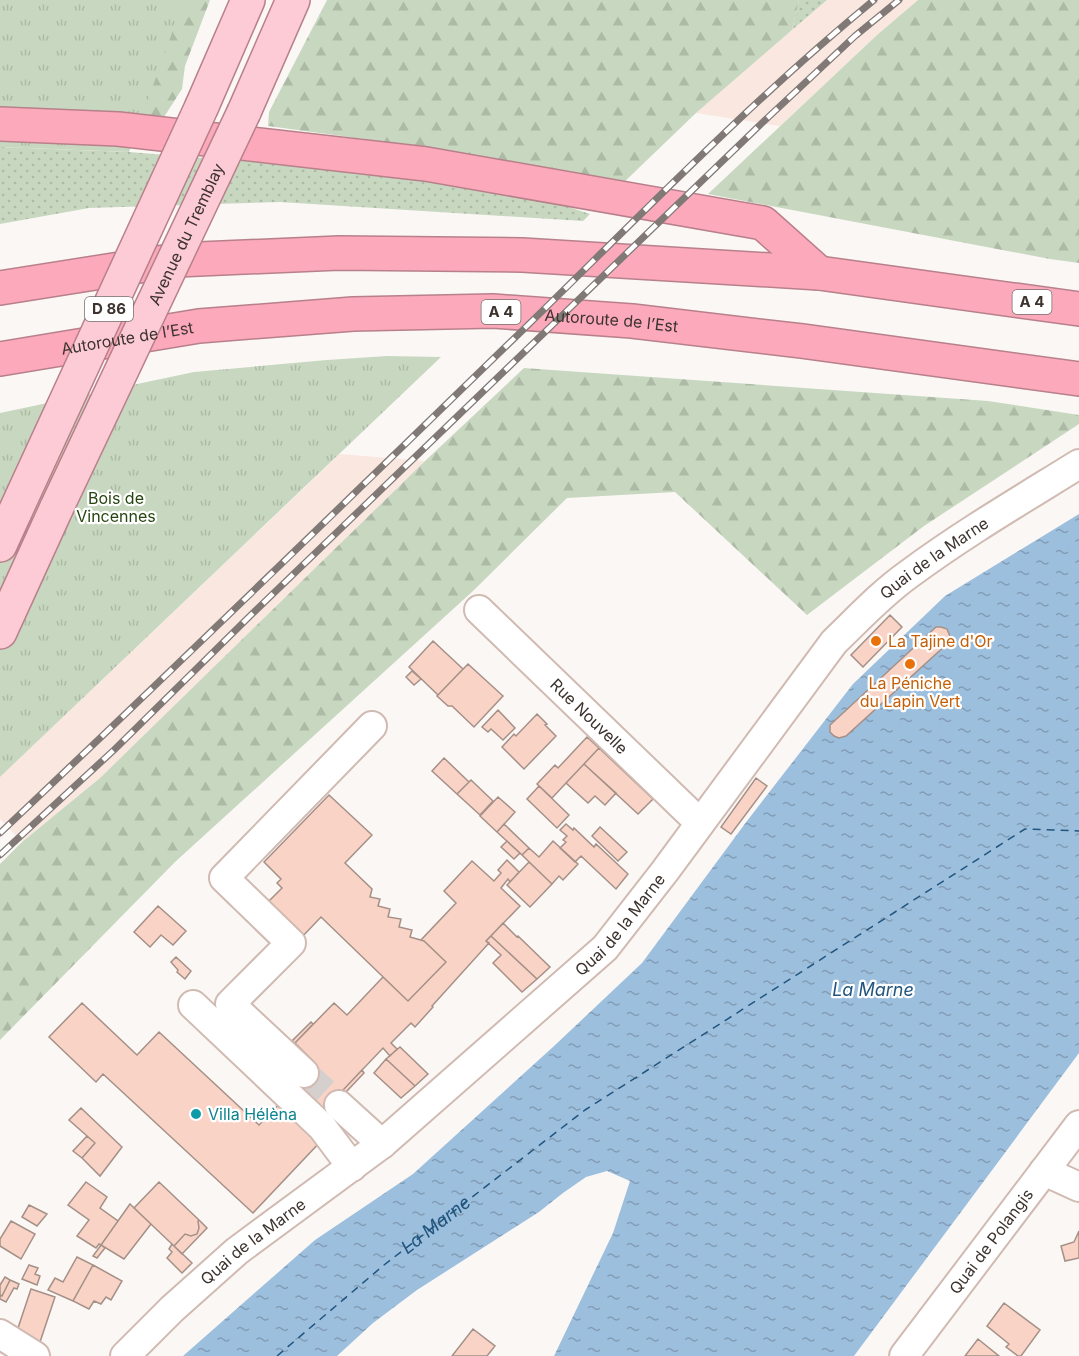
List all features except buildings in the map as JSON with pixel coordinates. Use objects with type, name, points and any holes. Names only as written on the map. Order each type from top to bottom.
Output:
[{"type":"highway","points":[[0,124],[118,129],[426,164],[763,223],[819,273]]},
{"type":"highway","name":"A 4","points":[[0,288],[177,260],[339,253],[522,255],[819,273],[1079,309]]},
{"type":"highway","name":"Autoroute de l’Est","points":[[0,359],[199,326],[353,314],[494,311],[632,321],[802,341],[1079,379]]},
{"type":"main road","name":"D 86","points":[[0,545],[202,106],[248,0]]},
{"type":"main road","name":"Avenue du Tremblay","points":[[0,632],[244,112],[293,0]]},
{"type":"street","name":"Quai de la Marne","points":[[125,1356],[172,1309],[237,1251],[382,1144],[605,948],[665,872],[834,642],[867,609],[925,562],[1079,464]]},
{"type":"street","name":"Rue Nouvelle","points":[[479,610],[700,823]]},
{"type":"street","points":[[304,1073],[230,1005],[291,943],[224,878],[372,726]]},
{"type":"street","points":[[193,1005],[322,1127],[352,1167]]},
{"type":"street","points":[[339,1105],[382,1144]]},
{"type":"street","name":"Quai de Polangis","points":[[904,1356],[1079,1125]]},
{"type":"street","points":[[1044,1171],[1079,1187]]},
{"type":"street","points":[[0,1334],[34,1356]]},
{"type":"shaded area","points":[[827,0],[918,0],[780,126],[696,113]]},
{"type":"shaded area","points":[[340,454],[425,461],[100,778],[22,842],[0,819],[0,777]]},
{"type":"green space","points":[[0,0],[210,0],[185,66],[182,89],[157,128]]},
{"type":"green space","points":[[0,0],[184,0],[129,152],[0,147]]},
{"type":"green space","points":[[327,0],[799,0],[792,30],[696,113],[620,186],[430,148],[268,126],[269,112]]},
{"type":"green space","points":[[799,0],[827,0],[792,30]]},
{"type":"green space","points":[[918,0],[1079,0],[1079,263],[708,194],[877,35]]},
{"type":"green space","points":[[0,147],[129,152],[343,169],[473,183],[551,201],[590,214],[583,221],[280,202],[89,208],[0,224]]},
{"type":"green space","name":"Bois de Vincennes","points":[[387,356],[441,357],[0,777],[0,413],[194,372]]},
{"type":"green space","points":[[524,368],[988,401],[1079,415],[1079,424],[924,526],[807,615],[675,492],[567,498],[473,591],[175,862],[0,1040],[0,864],[22,842],[100,778],[425,461]]},
{"type":"water","name":"La Marne","points":[[1079,514],[1079,1053],[854,1356],[554,1356],[613,1233],[630,1181],[607,1171],[586,1177],[539,1212],[417,1290],[373,1323],[337,1356],[183,1356],[315,1240],[413,1174],[642,963],[747,821],[853,684],[945,596]]},
{"type":"ferry route","points":[[277,1356],[384,1265],[585,1110],[1025,829],[1079,831]]},
{"type":"tunnel","points":[[304,1073],[339,1105]]},
{"type":"railway","points":[[0,833],[332,515],[741,117],[874,0]]},
{"type":"railway","points":[[0,855],[114,750],[762,123],[855,36],[899,0]]},
{"type":"place","name":"La Tajine d'Or","points":[[876,641]]},
{"type":"place","name":"La Péniche du Lapin Vert","points":[[910,664]]},
{"type":"place","name":"Villa Hélèna","points":[[196,1114]]}]
